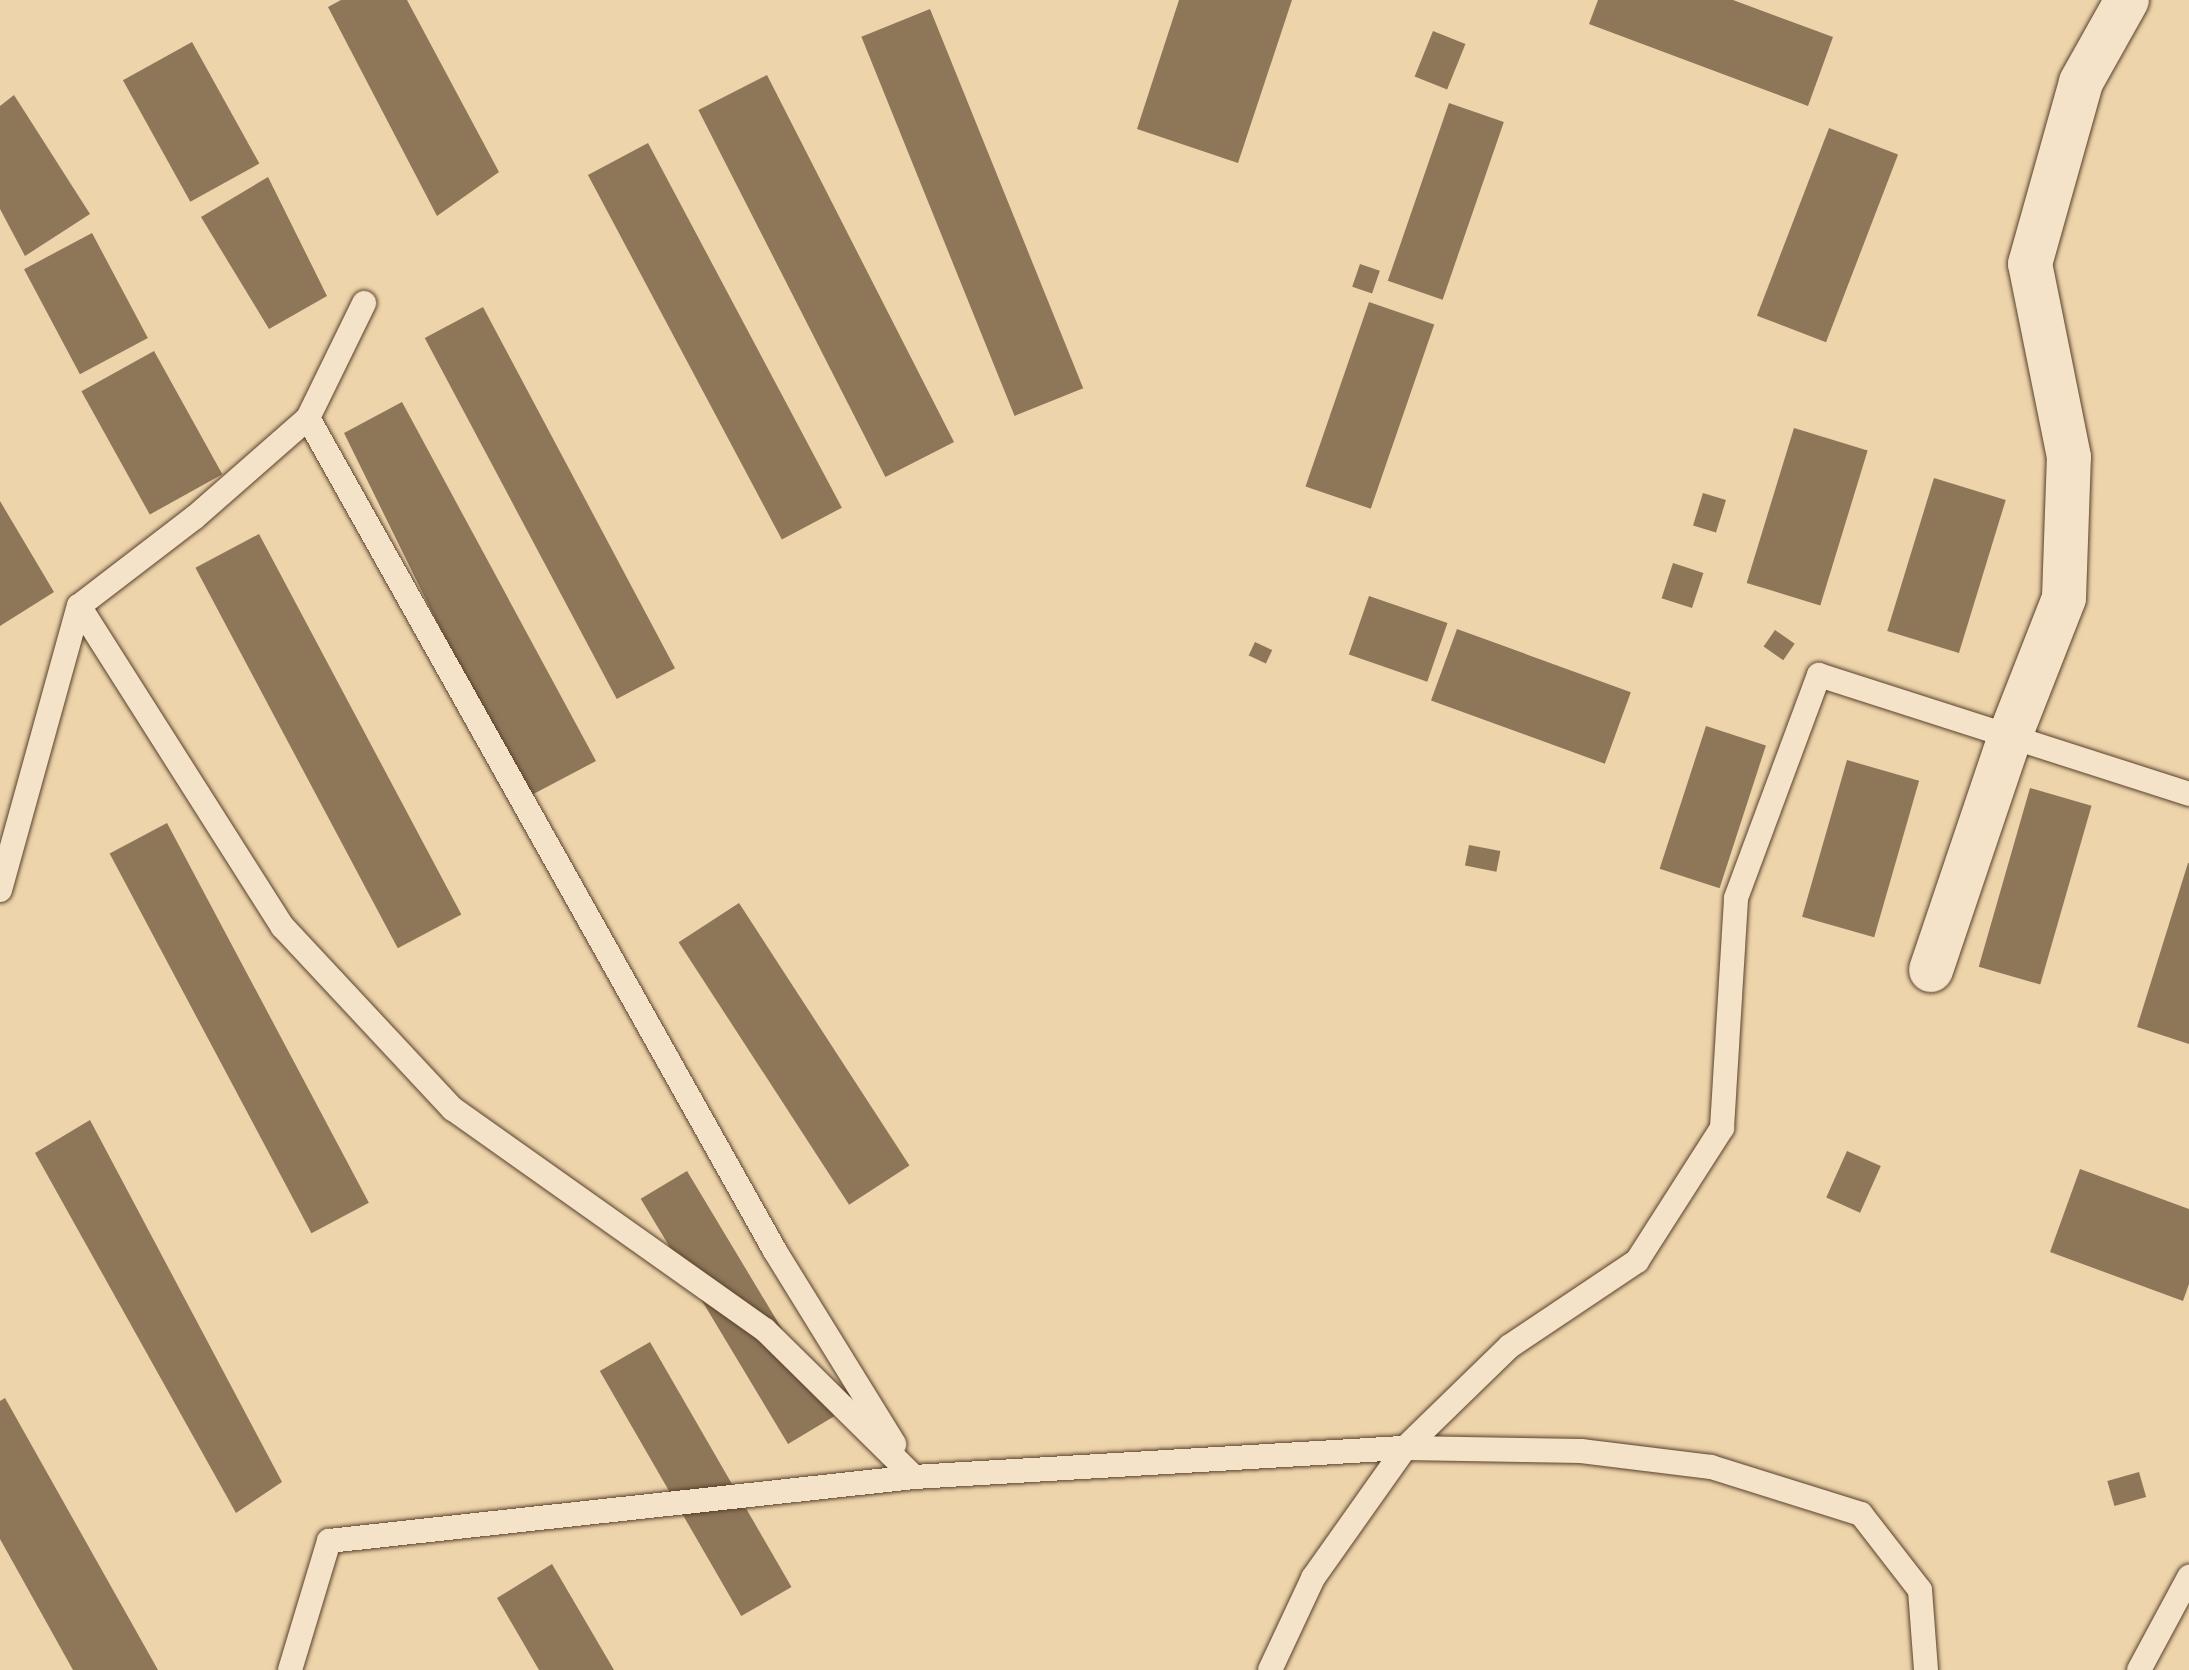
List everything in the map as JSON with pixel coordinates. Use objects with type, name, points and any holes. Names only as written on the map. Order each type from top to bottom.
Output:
[{"type":"street","points":[[1931,970],[2010,736],[2064,598],[2069,457],[2030,264],[2081,82],[2127,0]]},
{"type":"lane","points":[[0,890],[79,606],[195,517],[308,418],[364,303]]},
{"type":"lane","points":[[308,418],[759,1224],[914,1477]]},
{"type":"lane","points":[[79,606],[283,927],[453,1109],[765,1330],[914,1477]]},
{"type":"lane","points":[[1270,1670],[1313,1578],[1405,1448],[1510,1346],[1637,1261],[1722,1128],[1736,898],[1819,675],[2189,794]]},
{"type":"lane","points":[[290,1670],[329,1541],[914,1477],[1405,1448],[1581,1451],[1711,1467],[1861,1514],[1920,1590],[1926,1670]]},
{"type":"lane","points":[[2139,1670],[2189,1577]]},
{"type":"building","points":[[341,0],[407,0],[499,172],[437,216],[328,7]]},
{"type":"building","points":[[1179,0],[1292,0],[1238,163],[1137,129]]},
{"type":"building","points":[[1598,0],[1733,0],[1833,37],[1808,106],[1589,24]]},
{"type":"building","points":[[930,9],[1083,388],[1015,416],[861,37]]},
{"type":"building","points":[[1433,31],[1465,44],[1447,90],[1415,76]]},
{"type":"building","points":[[192,42],[259,164],[190,202],[123,80]]},
{"type":"building","points":[[767,75],[954,442],[885,477],[698,110]]},
{"type":"building","points":[[14,95],[90,214],[25,256],[0,209],[0,106]]},
{"type":"building","points":[[1449,103],[1504,122],[1443,300],[1388,281]]},
{"type":"building","points":[[1829,128],[1898,155],[1826,342],[1757,316]]},
{"type":"building","points":[[648,143],[842,508],[782,540],[588,175]]},
{"type":"building","points":[[268,177],[327,296],[269,329],[201,217]]},
{"type":"building","points":[[92,233],[148,338],[80,374],[24,269]]},
{"type":"building","points":[[1360,264],[1380,271],[1372,294],[1352,287]]},
{"type":"building","points":[[1369,302],[1434,324],[1371,509],[1306,486]]},
{"type":"building","points":[[483,307],[675,668],[617,699],[425,338]]},
{"type":"building","points":[[154,351],[222,474],[150,515],[81,391]]},
{"type":"building","points":[[402,402],[596,761],[524,799],[344,433]]},
{"type":"building","points":[[1794,428],[1868,451],[1820,605],[1747,583]]},
{"type":"building","points":[[1934,478],[2006,500],[1959,653],[1887,631]]},
{"type":"building","points":[[1703,493],[1726,500],[1716,533],[1693,526]]},
{"type":"building","points":[[0,501],[54,592],[0,626]]},
{"type":"building","points":[[259,534],[461,915],[398,948],[195,568]]},
{"type":"building","points":[[1673,563],[1703,573],[1692,608],[1662,598]]},
{"type":"building","points":[[1369,596],[1447,623],[1427,682],[1349,655]]},
{"type":"building","points":[[1457,629],[1631,692],[1605,764],[1431,700]]},
{"type":"building","points":[[1775,630],[1795,644],[1783,660],[1764,646]]},
{"type":"building","points":[[1255,642],[1272,650],[1266,664],[1249,656]]},
{"type":"building","points":[[1706,726],[1766,745],[1720,888],[1660,869]]},
{"type":"building","points":[[1847,760],[1919,781],[1874,937],[1802,917]]},
{"type":"building","points":[[2030,788],[2092,806],[2040,984],[1979,967]]},
{"type":"building","points":[[167,823],[369,1203],[311,1233],[110,854]]},
{"type":"building","points":[[1469,845],[1500,851],[1496,872],[1465,866]]},
{"type":"building","points":[[2189,863],[2189,1044],[2137,1027]]},
{"type":"building","points":[[739,903],[909,1166],[849,1205],[679,942]]},
{"type":"building","points":[[90,1120],[282,1482],[236,1513],[35,1153]]},
{"type":"building","points":[[1847,1151],[1881,1166],[1860,1213],[1826,1198]]},
{"type":"building","points":[[2080,1169],[2189,1209],[2189,1284],[2183,1301],[2050,1252]]},
{"type":"building","points":[[687,1171],[834,1416],[788,1444],[641,1199]]},
{"type":"building","points":[[650,1342],[792,1587],[741,1616],[600,1371]]},
{"type":"building","points":[[5,1398],[158,1670],[73,1670],[0,1539],[0,1401]]},
{"type":"building","points":[[2139,1472],[2146,1497],[2114,1506],[2107,1481]]},
{"type":"building","points":[[552,1564],[614,1670],[539,1670],[497,1598]]}]
